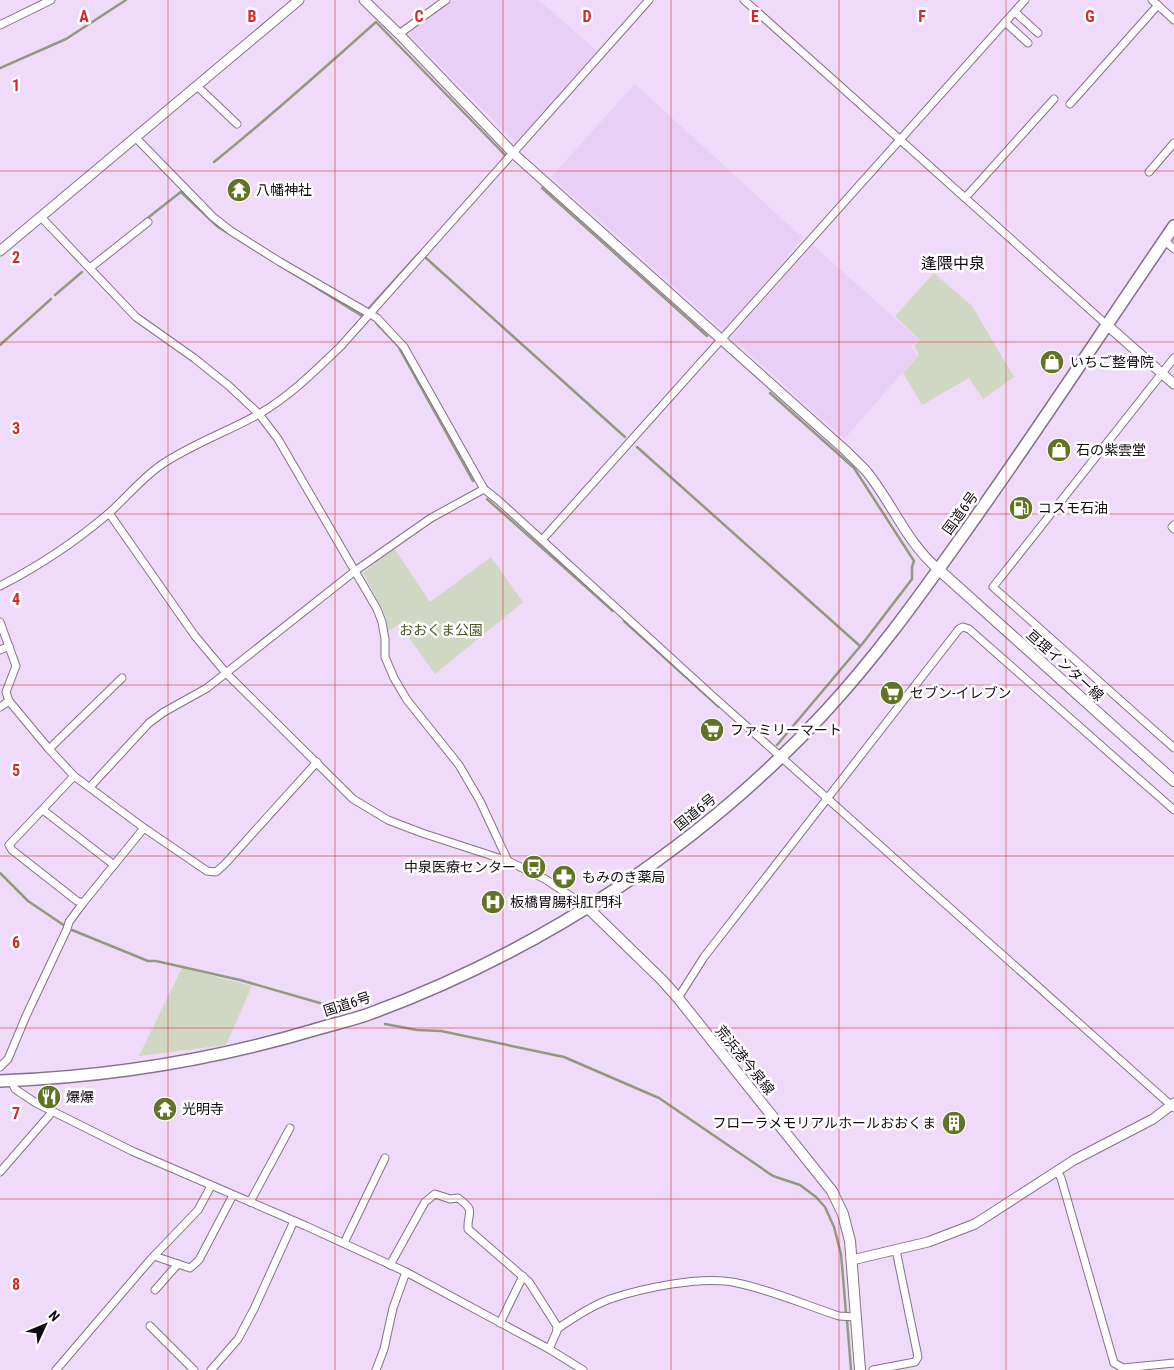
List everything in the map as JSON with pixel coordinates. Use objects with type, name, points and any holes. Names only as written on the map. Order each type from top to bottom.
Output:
[{"type":"highway","name":"国道6号","points":[[6,1081],[109,1072],[190,1061],[275,1042],[358,1017],[422,992],[517,947],[587,907],[650,865],[717,814],[781,756],[827,710],[865,665],[908,612],[992,495],[1174,226]]},
{"type":"main road","name":"亘理インター線","points":[[938,569],[1174,781]]},
{"type":"main road","name":"荒浜港今泉線","points":[[587,907],[678,998],[711,1042],[825,1181],[843,1214],[850,1241],[860,1370]]},
{"type":"street","points":[[0,25],[51,0]]},
{"type":"street","points":[[0,251],[299,0]]},
{"type":"street","points":[[364,0],[514,154],[845,450],[866,472],[926,559],[938,569]]},
{"type":"street","points":[[399,34],[446,0]]},
{"type":"street","points":[[0,586],[51,557],[109,513],[159,467],[181,452],[258,414],[302,384],[341,346],[514,154],[649,0]]},
{"type":"street","points":[[744,0],[1174,384]]},
{"type":"street","points":[[542,540],[1025,0]]},
{"type":"street","points":[[1070,104],[1155,3],[1174,20]]},
{"type":"street","points":[[1015,12],[1038,33]]},
{"type":"street","points":[[1005,22],[1028,43]]},
{"type":"street","points":[[197,86],[237,124]]},
{"type":"street","points":[[965,198],[1054,99]]},
{"type":"street","points":[[136,138],[213,217],[231,231],[280,262],[378,318],[404,347],[484,489],[1173,1105],[1145,1123],[1074,1160],[975,1224],[928,1242],[852,1260]]},
{"type":"street","points":[[1149,172],[1174,143]]},
{"type":"street","points":[[41,217],[136,317],[229,386],[258,414],[278,438],[377,610],[382,622],[385,639],[385,657],[394,678],[407,700],[459,765],[470,782],[499,838],[508,861]]},
{"type":"street","points":[[90,268],[148,222]]},
{"type":"street","points":[[1164,240],[1174,248]]},
{"type":"street","points":[[1174,358],[993,587],[1174,747]]},
{"type":"street","points":[[90,787],[149,723],[164,712],[198,694],[355,572],[431,518],[484,489]]},
{"type":"street","points":[[109,513],[196,636],[226,673],[353,799],[388,820],[508,861],[546,879],[587,907]]},
{"type":"street","points":[[1174,525],[1172,527],[1174,529]]},
{"type":"street","points":[[0,622],[16,666],[6,692],[9,701],[74,776],[144,828],[207,871],[216,872],[317,762]]},
{"type":"street","points":[[678,998],[704,957],[959,629],[963,627],[969,629],[1174,810]]},
{"type":"street","points":[[0,650],[9,646]]},
{"type":"street","points":[[49,749],[122,678]]},
{"type":"street","points":[[0,707],[9,701]]},
{"type":"street","points":[[74,776],[9,845],[12,850],[77,901],[83,903]]},
{"type":"street","points":[[43,810],[114,865]]},
{"type":"street","points":[[0,1067],[8,1060],[69,922],[144,828]]},
{"type":"street","points":[[6,1081],[22,1095],[132,1151],[406,1272],[549,1349],[583,1370]]},
{"type":"street","points":[[0,1172],[53,1111]]},
{"type":"street","points":[[250,1202],[290,1128]]},
{"type":"street","points":[[344,1243],[385,1158]]},
{"type":"street","points":[[1057,1171],[1076,1224],[1114,1364],[1123,1368],[1174,1363]]},
{"type":"street","points":[[56,1370],[154,1256],[198,1210],[211,1186]]},
{"type":"street","points":[[390,1265],[425,1202],[435,1194],[450,1200],[458,1198],[468,1206],[471,1215],[468,1229],[484,1245],[523,1276],[549,1313],[557,1329]]},
{"type":"street","points":[[154,1256],[190,1268],[199,1260],[233,1195]]},
{"type":"street","points":[[211,1370],[238,1338],[254,1309],[294,1221]]},
{"type":"street","points":[[873,1370],[915,1362],[918,1357],[896,1250]]},
{"type":"street","points":[[155,1290],[178,1264]]},
{"type":"street","points":[[376,1370],[384,1349],[393,1308],[406,1272]]},
{"type":"street","points":[[500,1323],[523,1276]]},
{"type":"street","points":[[549,1349],[557,1329],[590,1308],[609,1300],[669,1285],[716,1281],[736,1282],[838,1316],[855,1317]]},
{"type":"street","points":[[150,1326],[194,1370]]},
{"type":"shaded area","points":[[453,0],[539,0],[598,52],[516,143],[409,34]]},
{"type":"shaded area","points":[[635,84],[803,238],[724,331],[551,177]]},
{"type":"shaded area","points":[[813,245],[919,340],[911,346],[917,356],[844,439],[731,337]]},
{"type":"green space","points":[[934,273],[972,306],[1014,377],[983,399],[969,378],[922,405],[903,373],[919,355],[914,346],[920,340],[895,316]]},
{"type":"green space","name":"おおくま公園","points":[[394,548],[430,602],[491,557],[523,602],[435,674],[399,624],[389,631],[383,610],[363,573]]},
{"type":"green space","points":[[182,968],[252,986],[226,1045],[139,1056]]},
{"type":"waterway","points":[[0,68],[66,39],[126,0]]},
{"type":"waterway","points":[[214,162],[376,22],[505,155]]},
{"type":"waterway","points":[[542,188],[707,336]]},
{"type":"waterway","points":[[145,220],[182,191]]},
{"type":"waterway","points":[[181,192],[218,227],[362,316]]},
{"type":"waterway","points":[[369,308],[420,252]]},
{"type":"waterway","points":[[426,258],[625,437]]},
{"type":"waterway","points":[[55,295],[82,272]]},
{"type":"waterway","points":[[0,345],[51,299]]},
{"type":"waterway","points":[[376,323],[398,346],[473,481]]},
{"type":"waterway","points":[[770,393],[854,468],[914,561],[912,579],[863,643],[777,745]]},
{"type":"waterway","points":[[637,447],[860,646]]},
{"type":"waterway","points":[[487,499],[613,611]]},
{"type":"waterway","points":[[624,621],[719,707]]},
{"type":"waterway","points":[[0,873],[28,901],[65,926]]},
{"type":"waterway","points":[[72,930],[148,961],[156,961],[240,980],[344,1010]]},
{"type":"waterway","points":[[385,1024],[417,1030],[441,1031],[564,1057],[659,1098],[773,1176],[800,1185],[816,1197],[825,1207],[834,1227],[841,1254],[846,1313]]},
{"type":"waterway","points":[[847,1320],[851,1370]]},
{"type":"place","name":"八幡神社","points":[[239,190]]},
{"type":"place","name":"いちご整骨院","points":[[1052,362]]},
{"type":"place","name":"石の紫雲堂","points":[[1059,450]]},
{"type":"place","name":"コスモ石油","points":[[1021,508]]},
{"type":"place","name":"セブン-イレブン","points":[[892,693]]},
{"type":"place","name":"ファミリーマート","points":[[712,730]]},
{"type":"place","name":"中泉医療センター","points":[[534,867]]},
{"type":"place","name":"もみのき薬局","points":[[564,877]]},
{"type":"place","name":"板橋胃腸科肛門科","points":[[493,902]]},
{"type":"place","name":"爆爆","points":[[49,1097]]},
{"type":"place","name":"光明寺","points":[[165,1109]]},
{"type":"place","name":"フローラメモリアルホールおおくま","points":[[954,1123]]},
{"type":"district","name":"逢隈中泉","points":[[953,263]]}]
